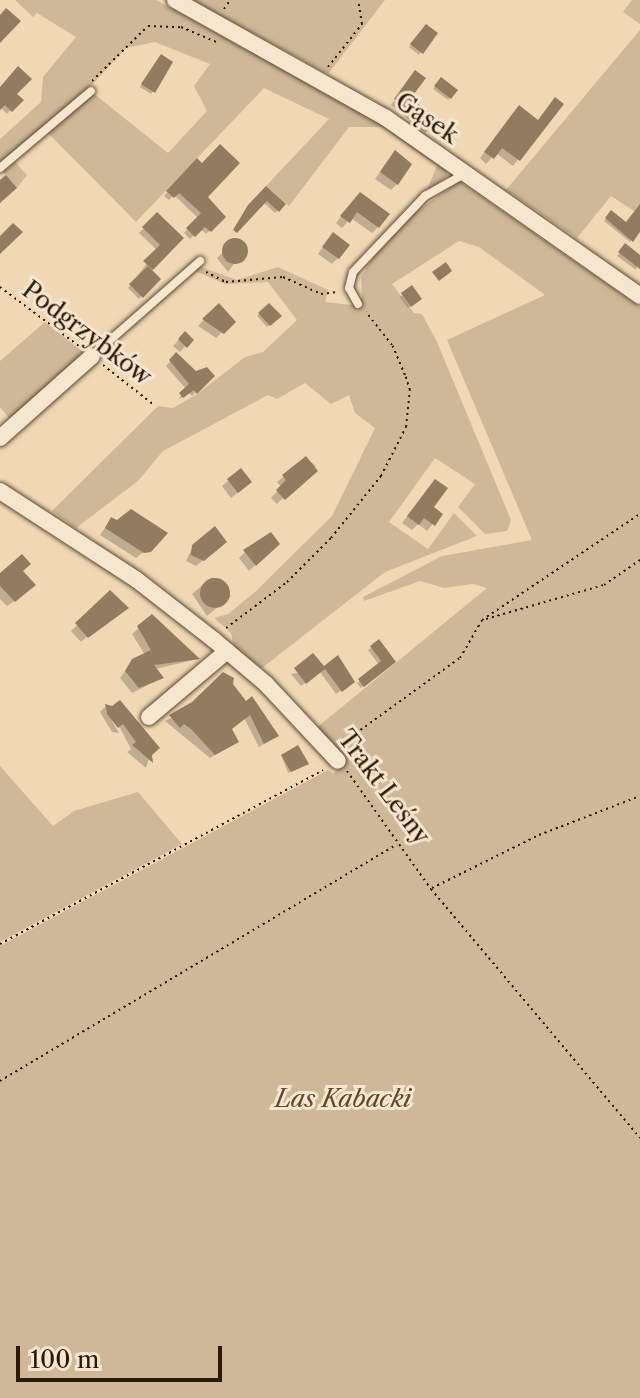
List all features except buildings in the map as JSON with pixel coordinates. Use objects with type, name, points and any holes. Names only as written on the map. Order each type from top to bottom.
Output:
[{"type":"street","name":"Gąsek","points":[[175,0],[319,79],[466,173],[640,296]]},
{"type":"street","points":[[0,438],[92,356]]},
{"type":"street","name":"Trakt Leśny","points":[[0,491],[126,572],[214,640],[266,684],[338,761]]},
{"type":"street","points":[[149,717],[227,651]]},
{"type":"lane","points":[[0,168],[87,93]]},
{"type":"lane","points":[[358,304],[349,288],[353,272],[415,206],[466,173]]},
{"type":"lane","points":[[92,356],[197,264]]},
{"type":"path","points":[[319,79],[362,24],[358,0]]},
{"type":"path","points":[[87,93],[148,26],[181,27],[217,42]]},
{"type":"path","points":[[197,264],[226,282],[269,276],[321,294],[349,288]]},
{"type":"path","name":"Podgrzybków","points":[[0,287],[154,405]]},
{"type":"path","points":[[214,640],[287,582],[331,538],[381,476],[406,427],[410,390],[405,375],[392,345],[358,304]]},
{"type":"path","points":[[0,944],[338,761],[342,740],[371,726],[460,658],[482,620],[640,514]]},
{"type":"path","points":[[482,620],[604,585],[640,560]]},
{"type":"path","name":"Trakt Leśny","points":[[338,761],[431,889],[640,1138]]},
{"type":"path","points":[[431,889],[539,835],[640,796]]},
{"type":"path","points":[[0,1081],[397,844]]},
{"type":"green space","points":[[15,0],[156,0],[370,116],[447,169],[447,176],[426,192],[437,166],[382,127],[349,127],[289,206],[266,186],[329,119],[264,88],[136,222],[46,131],[93,93],[168,153],[207,111],[194,86],[210,64],[155,42],[126,48],[88,89],[0,164],[0,139],[41,102],[43,77],[76,37],[37,13],[33,17]]},
{"type":"green space","points":[[192,0],[385,0],[328,74]]},
{"type":"green space","points":[[632,0],[640,0],[640,24],[623,12]]},
{"type":"green space","points":[[640,30],[640,215],[611,196],[577,238],[506,190]]},
{"type":"green space","points":[[13,160],[27,175],[17,188],[1,170]]},
{"type":"green space","name":"Las Kabacki","points":[[459,181],[640,307],[640,1398],[0,1398],[0,946],[328,770],[333,774],[345,761],[315,729],[487,588],[473,584],[444,588],[420,581],[364,601],[363,597],[442,556],[532,540],[447,340],[545,295],[479,247],[459,241],[392,284],[414,313],[422,314],[437,342],[511,520],[507,531],[485,534],[458,507],[475,484],[435,458],[389,522],[428,549],[454,513],[477,536],[385,572],[262,668],[234,647],[231,633],[214,618],[228,614],[255,592],[332,516],[375,428],[355,413],[349,395],[331,404],[305,383],[277,399],[268,395],[163,451],[138,481],[76,528],[52,511],[158,406],[173,408],[197,394],[245,357],[263,352],[297,320],[268,282],[225,284],[195,271],[201,267],[237,280],[278,267],[328,290],[325,302],[352,305],[362,298],[361,277],[376,253],[405,220]]},
{"type":"green space","points":[[45,322],[87,355],[18,417],[9,418],[0,407],[0,361]]},
{"type":"green space","points":[[0,766],[53,826],[74,811],[138,792],[182,844],[0,942]]}]
